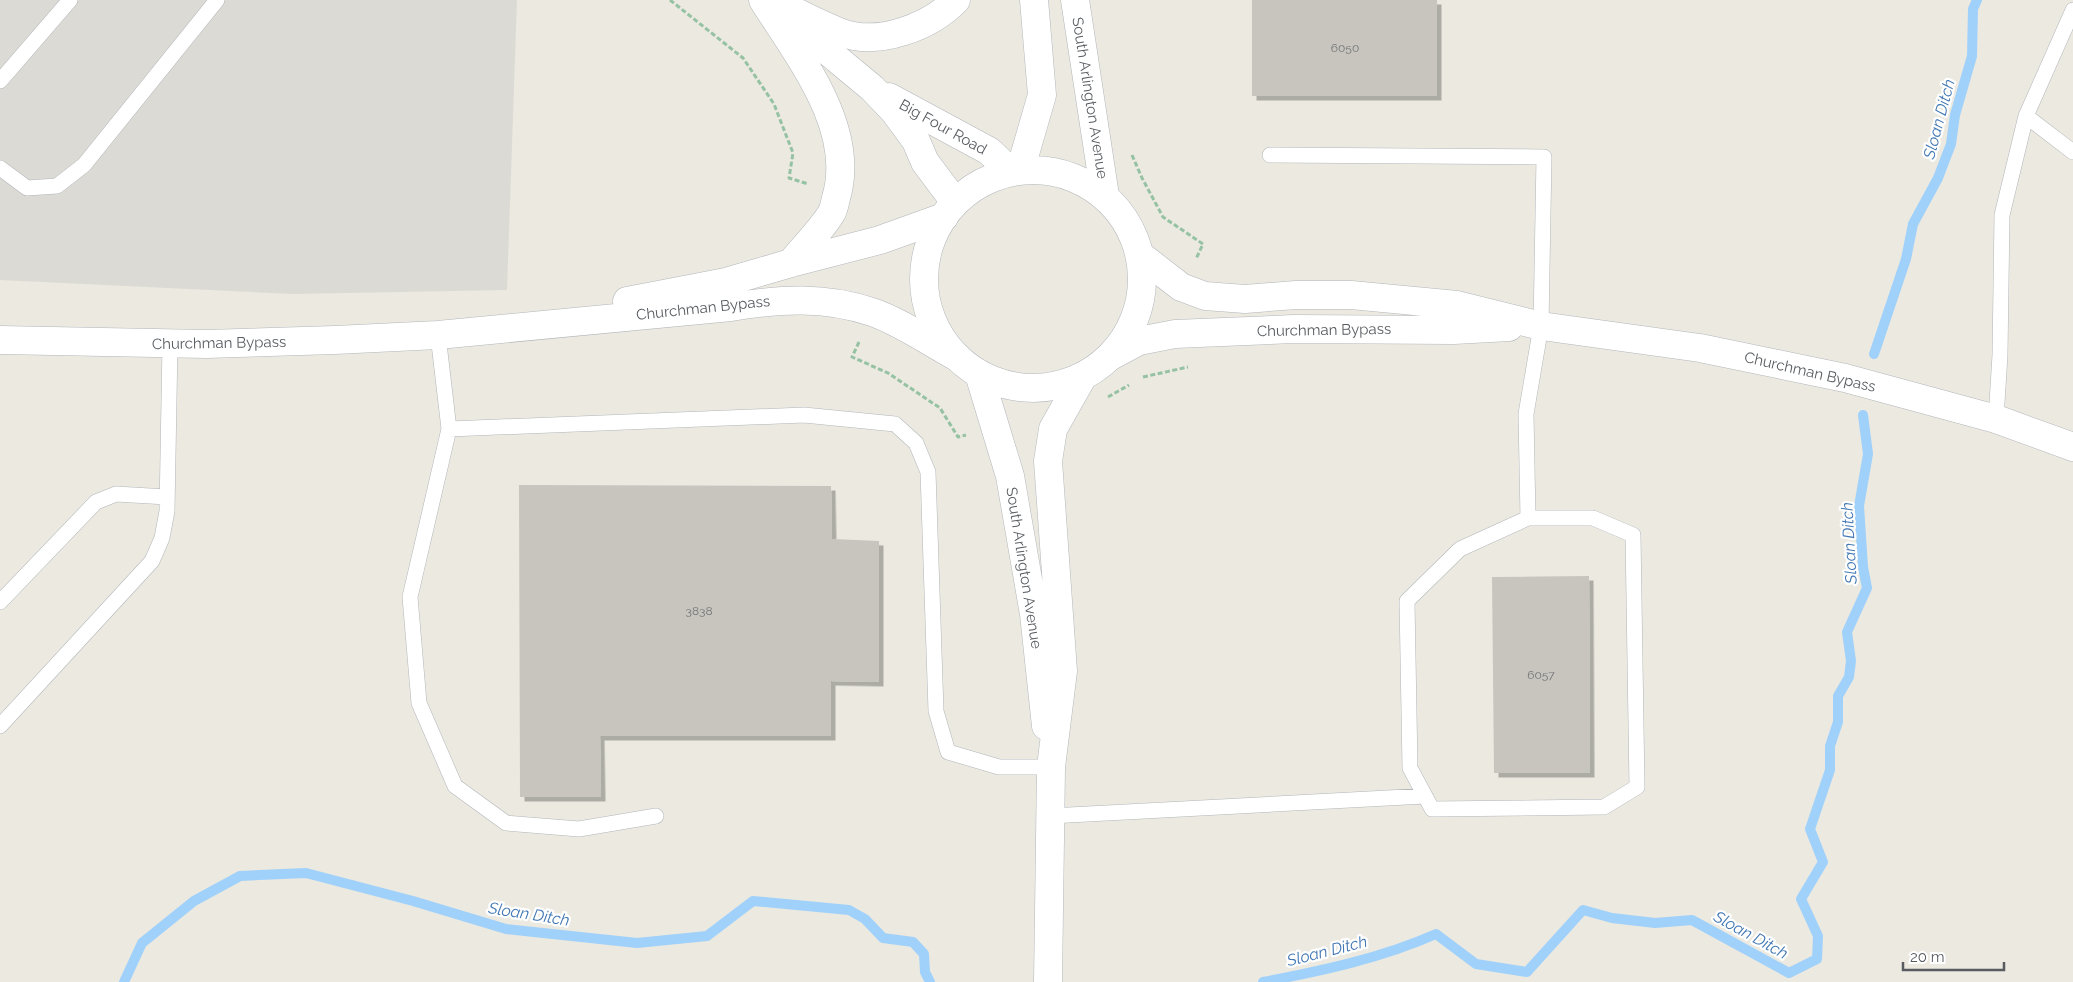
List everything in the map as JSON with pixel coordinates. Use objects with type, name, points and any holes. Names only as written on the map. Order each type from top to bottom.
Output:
[{"type":"street","name":"Big Four Road","points":[[764,0],[872,88],[904,124],[916,141],[950,210]]},
{"type":"street","points":[[764,0],[826,104],[836,133],[841,161],[841,183],[832,212],[791,263]]},
{"type":"street","points":[[772,0],[843,33],[862,36],[885,35],[909,29],[928,21],[956,0]]},
{"type":"street","points":[[1016,172],[1042,95],[1034,0]]},
{"type":"street","name":"South Arlington Avenue","points":[[1075,0],[1104,196]]},
{"type":"street","name":"Big Four Road","points":[[872,88],[989,151],[1016,172]]},
{"type":"street","points":[[1043,170],[1065,175],[1086,183],[1104,196],[1128,223],[1141,256],[1143,283],[1138,309],[1128,334],[1112,356],[1083,376],[1057,385],[1031,388],[1004,384],[979,374],[957,357],[938,332],[927,304],[924,274],[930,244],[950,210],[978,186],[991,179],[1016,172],[1043,170]]},
{"type":"street","name":"Churchman Bypass","points":[[438,335],[726,282],[880,240],[950,210]]},
{"type":"street","name":"Churchman Bypass","points":[[1141,256],[1181,287],[1204,296],[1245,299],[1350,295],[1407,299],[1457,306],[1541,326],[1700,348],[1788,365],[1898,392],[1996,419],[2073,447]]},
{"type":"street","name":"Churchman Bypass","points":[[0,340],[170,344],[335,340],[438,335],[731,307],[771,300],[812,299],[873,312],[957,357]]},
{"type":"street","name":"Churchman Bypass","points":[[1112,356],[1139,341],[1175,334],[1294,329],[1454,330],[1541,326]]},
{"type":"street","name":"South Arlington Avenue","points":[[979,374],[1010,476],[1034,614],[1051,767]]},
{"type":"street","name":"South Arlington Avenue","points":[[1048,982],[1051,767],[1063,671],[1048,461],[1053,429],[1083,376]]},
{"type":"lane","points":[[0,81],[70,0]]},
{"type":"lane","points":[[0,168],[27,188],[57,186],[84,165],[217,0]]},
{"type":"lane","points":[[1996,419],[2000,355],[2002,215],[2026,116],[2073,10]]},
{"type":"lane","points":[[2026,116],[2073,152]]},
{"type":"lane","points":[[1270,155],[1544,157],[1541,326],[1526,414],[1528,518]]},
{"type":"lane","points":[[438,335],[449,429],[410,597],[419,703],[455,786],[506,823],[579,829],[656,816]]},
{"type":"lane","points":[[0,726],[152,561],[162,538],[167,497],[170,344]]},
{"type":"lane","points":[[449,429],[804,415],[895,424],[916,443],[928,472],[936,711],[948,752],[999,767],[1051,767]]},
{"type":"lane","points":[[0,602],[96,502],[116,494],[167,497]]},
{"type":"lane","points":[[1528,518],[1593,518],[1633,534],[1637,787],[1604,808],[1432,809],[1410,768],[1408,601],[1460,549],[1528,518]]},
{"type":"lane","points":[[1050,816],[1425,796]]},
{"type":"path","points":[[670,0],[743,58],[774,104],[793,154],[789,178],[811,185]]},
{"type":"path","points":[[1131,151],[1142,178],[1163,216],[1203,244],[1194,264]]},
{"type":"path","points":[[858,343],[852,357],[895,378],[940,408],[958,437],[967,435]]},
{"type":"path","points":[[1102,404],[1107,397],[1144,376],[1191,367]]},
{"type":"shaded area","points":[[0,0],[517,0],[507,290],[293,294],[0,280]]},
{"type":"building","points":[[1252,0],[1437,0],[1437,96],[1252,96]]},
{"type":"building","points":[[519,485],[831,486],[832,539],[879,541],[879,682],[831,681],[831,736],[600,736],[601,797],[520,797]]},
{"type":"building","points":[[1589,576],[1590,773],[1494,773],[1492,577]]},
{"type":"waterway","name":"Sloan Ditch","points":[[1874,354],[1906,259],[1913,224],[1938,178],[1951,144],[1955,115],[1972,56],[1973,9],[1977,0]]},
{"type":"waterway","name":"Sloan Ditch","points":[[1263,982],[1373,957],[1436,934],[1476,964],[1527,972],[1583,910],[1612,918],[1655,923],[1692,920],[1789,973],[1817,959],[1818,936],[1801,899],[1823,862],[1810,829],[1830,770],[1830,746],[1838,722],[1838,696],[1849,677],[1851,661],[1847,632],[1867,588],[1863,567],[1859,506],[1868,454],[1863,415]]},
{"type":"waterway","name":"Sloan Ditch","points":[[124,982],[142,943],[194,901],[240,876],[306,873],[413,901],[506,929],[637,943],[707,936],[753,901],[849,910],[865,919],[883,938],[913,942],[924,954],[925,972],[930,982]]}]
